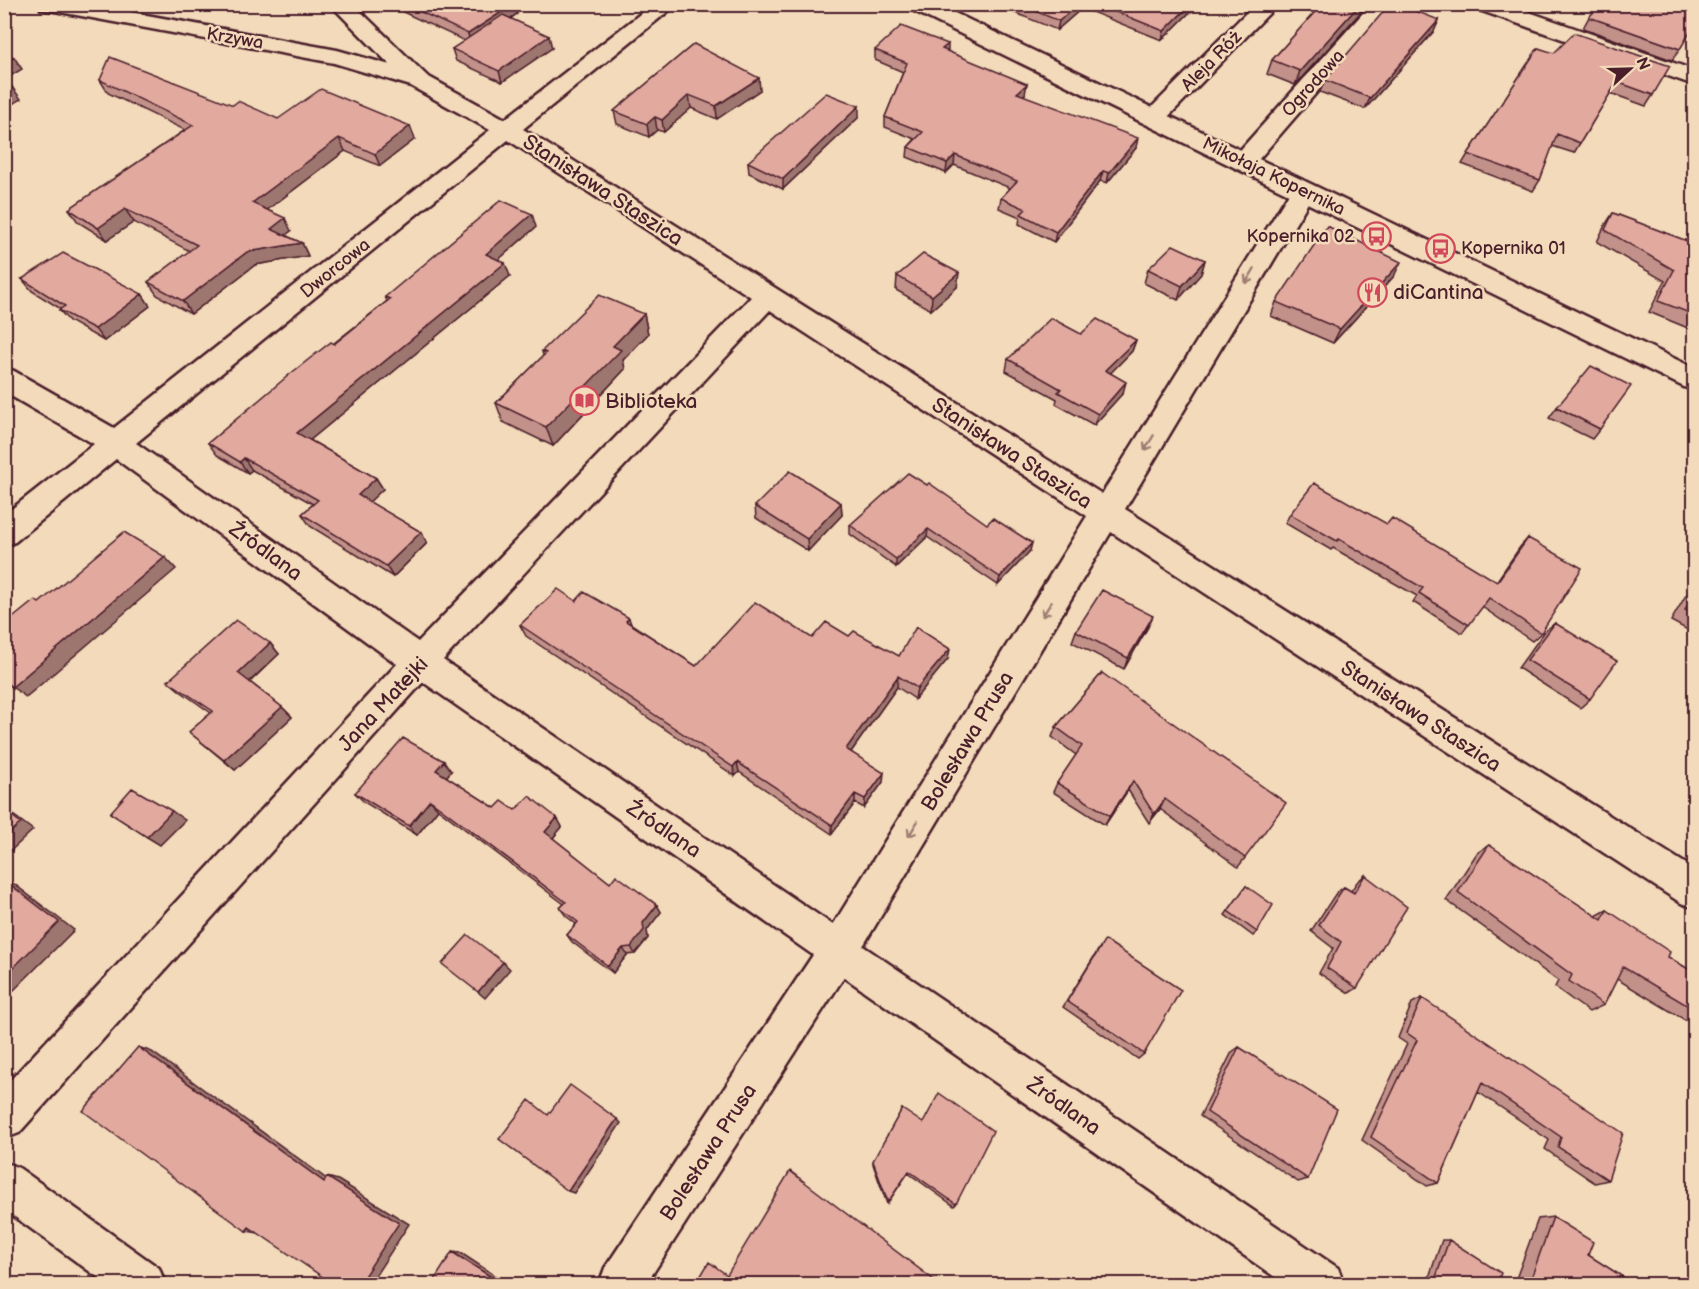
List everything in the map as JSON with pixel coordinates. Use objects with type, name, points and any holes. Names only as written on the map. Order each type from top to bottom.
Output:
[{"type":"street","name":"Krzywa","points":[[49,4],[337,57],[419,81]]},
{"type":"street","name":"Stanisława Staszica","points":[[340,4],[419,81],[507,129],[1695,890]]},
{"type":"street","name":"Dworcowa","points":[[4,533],[507,129],[667,4]]},
{"type":"street","name":"Mikołaja Kopernika","points":[[918,4],[950,10],[1154,118],[1695,380]]},
{"type":"street","name":"Aleja Róż","points":[[1154,118],[1268,4]]},
{"type":"street","name":"Ogrodowa","points":[[1243,162],[1383,4]]},
{"type":"street","points":[[1484,4],[1695,78]]},
{"type":"street","name":"Bolesława Prusa","points":[[621,1284],[839,950],[1303,190]]},
{"type":"street","name":"Jana Matejki","points":[[4,1118],[420,662],[768,296]]},
{"type":"street","name":"Źródlana","points":[[4,378],[115,443],[420,662],[1322,1284]]},
{"type":"street","points":[[4,1183],[143,1284]]},
{"type":"building","points":[[404,4],[514,4],[468,34]]},
{"type":"building","points":[[1018,4],[1078,4],[1059,21]]},
{"type":"building","points":[[1096,4],[1191,4],[1164,31]]},
{"type":"building","points":[[1322,4],[1360,4],[1300,71],[1272,60]]},
{"type":"building","points":[[1390,4],[1397,4],[1439,20],[1370,98],[1325,80]]},
{"type":"building","points":[[1601,4],[1695,4],[1695,24],[1680,49],[1589,17]]},
{"type":"building","points":[[503,15],[549,36],[499,71],[452,49]]},
{"type":"building","points":[[901,26],[948,44],[942,49],[1027,84],[1017,93],[1138,138],[1109,173],[1103,171],[1056,232],[1021,214],[1026,209],[1001,198],[1017,181],[955,155],[947,163],[908,147],[923,132],[885,117],[907,63],[875,50]]},
{"type":"building","points":[[1574,33],[1670,66],[1653,95],[1617,82],[1580,143],[1557,134],[1540,180],[1468,154],[1538,48],[1554,53]]},
{"type":"building","points":[[694,44],[759,78],[716,106],[689,95],[662,120],[655,117],[647,124],[614,111]]},
{"type":"building","points":[[4,52],[14,57],[4,63]]},
{"type":"building","points":[[110,57],[233,105],[238,101],[278,119],[321,89],[410,126],[375,154],[339,138],[252,203],[285,218],[271,229],[302,243],[247,252],[183,301],[148,282],[197,245],[125,209],[98,228],[69,209],[193,125],[100,80]]},
{"type":"building","points":[[4,84],[12,87],[4,92]]},
{"type":"building","points":[[826,93],[859,106],[783,179],[748,162]]},
{"type":"building","points":[[501,200],[532,214],[486,254],[505,263],[297,433],[376,478],[358,495],[421,532],[386,566],[302,514],[318,500],[244,458],[240,462],[208,443],[290,374],[331,342],[334,344],[390,299],[385,297]]},
{"type":"building","points":[[1613,213],[1695,244],[1695,315],[1658,301],[1674,270],[1605,230]]},
{"type":"building","points":[[1327,226],[1401,262],[1340,329],[1276,302]]},
{"type":"building","points":[[1173,245],[1205,260],[1182,286],[1148,269]]},
{"type":"building","points":[[63,253],[142,294],[95,329],[59,310],[65,306],[22,279]]},
{"type":"building","points":[[923,254],[959,273],[932,296],[897,276]]},
{"type":"building","points":[[599,295],[644,314],[613,346],[621,350],[546,427],[496,403],[546,353],[542,351]]},
{"type":"building","points":[[1051,318],[1081,334],[1097,319],[1136,340],[1105,370],[1126,382],[1098,414],[1058,392],[1061,389],[1008,359]]},
{"type":"building","points":[[1591,366],[1631,386],[1600,429],[1557,407]]},
{"type":"building","points":[[790,471],[841,503],[807,539],[755,506]]},
{"type":"building","points":[[908,473],[927,485],[929,483],[987,524],[993,518],[1032,543],[1000,577],[928,529],[896,559],[850,525]]},
{"type":"building","points":[[1314,483],[1387,524],[1392,518],[1497,582],[1528,538],[1582,568],[1541,633],[1489,598],[1469,625],[1419,593],[1423,588],[1339,539],[1337,541],[1290,514]]},
{"type":"building","points":[[124,532],[165,557],[12,687],[4,681],[4,625],[35,600],[39,603]]},
{"type":"building","points":[[558,589],[576,601],[584,592],[629,618],[626,621],[696,666],[755,602],[812,638],[826,622],[849,636],[854,631],[899,656],[916,627],[950,649],[917,688],[898,676],[846,749],[884,773],[865,799],[855,794],[832,825],[737,762],[733,767],[520,625]]},
{"type":"building","points":[[1102,590],[1153,616],[1128,658],[1076,631]]},
{"type":"building","points":[[1695,593],[1695,615],[1685,610]]},
{"type":"building","points":[[236,620],[270,643],[238,673],[282,707],[224,760],[189,732],[213,711],[168,681]]},
{"type":"building","points":[[1555,623],[1617,661],[1590,699],[1527,660]]},
{"type":"building","points":[[1102,673],[1286,803],[1245,858],[1165,799],[1154,814],[1133,781],[1110,816],[1057,783],[1082,746],[1056,727]]},
{"type":"building","points":[[403,738],[444,761],[436,770],[495,808],[502,801],[515,810],[529,796],[557,818],[545,832],[610,883],[616,875],[657,905],[643,923],[644,930],[631,947],[623,948],[608,966],[567,935],[578,922],[560,908],[566,902],[430,800],[409,826],[355,793]]},
{"type":"building","points":[[132,788],[172,811],[147,837],[110,813]]},
{"type":"building","points":[[4,810],[21,823],[4,838]]},
{"type":"building","points":[[1489,845],[1602,920],[1607,910],[1670,952],[1668,957],[1695,973],[1695,1010],[1623,967],[1604,1005],[1569,981],[1572,975],[1458,892]]},
{"type":"building","points":[[1365,875],[1407,907],[1357,988],[1327,968],[1341,942],[1319,925],[1344,887],[1354,893]]},
{"type":"building","points":[[4,880],[59,922],[4,977]]},
{"type":"building","points":[[1246,886],[1273,905],[1257,932],[1228,911]]},
{"type":"building","points":[[468,935],[503,962],[478,992],[442,964]]},
{"type":"building","points":[[1105,940],[1181,990],[1144,1054],[1067,1001]]},
{"type":"building","points":[[1422,998],[1623,1133],[1608,1180],[1558,1147],[1561,1137],[1482,1083],[1438,1183],[1371,1137],[1417,1040],[1407,1033]]},
{"type":"building","points":[[138,1047],[324,1182],[327,1177],[399,1223],[359,1284],[333,1284],[249,1227],[246,1231],[83,1111]]},
{"type":"building","points":[[1239,1047],[1337,1109],[1308,1179],[1207,1112]]},
{"type":"building","points":[[570,1085],[617,1119],[568,1191],[499,1139],[529,1100],[548,1115]]},
{"type":"building","points":[[939,1093],[993,1131],[956,1204],[909,1171],[888,1202],[873,1161],[902,1109],[923,1123]]},
{"type":"building","points":[[790,1171],[938,1283],[804,1284],[796,1279],[793,1284],[696,1284],[709,1262],[727,1275]]},
{"type":"building","points":[[1553,1217],[1593,1242],[1588,1255],[1634,1284],[1529,1284]]},
{"type":"building","points":[[1449,1240],[1501,1273],[1497,1284],[1442,1284],[1435,1280]]},
{"type":"building","points":[[452,1252],[502,1284],[432,1284]]},
{"type":"place","name":"Kopernika 02","points":[[1376,236]]},
{"type":"place","name":"Kopernika 01","points":[[1440,248]]},
{"type":"place","name":"diCantina","points":[[1372,292]]},
{"type":"place","name":"Biblioteka","points":[[584,401]]}]
